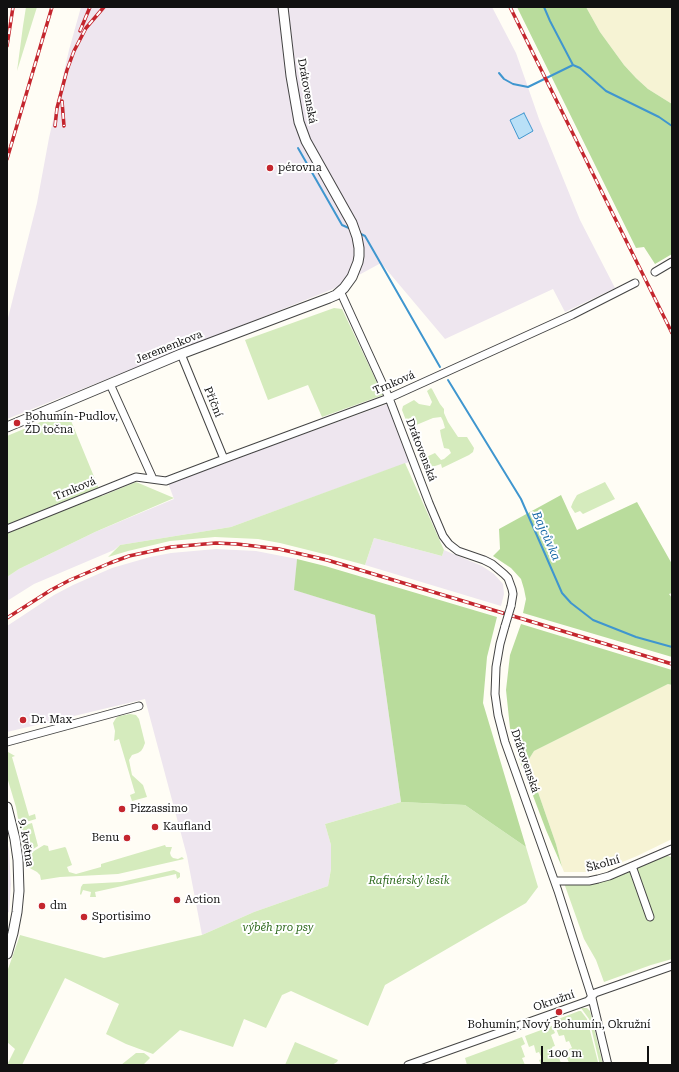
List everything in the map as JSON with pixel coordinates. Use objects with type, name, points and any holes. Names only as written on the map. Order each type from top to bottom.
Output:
[{"type":"street","name":"Drátovenská","points":[[283,7],[291,76],[299,122],[309,147],[352,223],[357,237],[359,248],[358,262],[352,277],[340,291],[388,398],[443,536],[449,544],[458,551],[492,564],[508,578],[512,589],[513,594],[511,606],[500,644],[496,667],[495,694],[498,716],[512,765],[555,880]]},
{"type":"street","points":[[655,272],[672,262]]},
{"type":"street","name":"Trnková","points":[[7,529],[136,476],[166,481],[388,398],[572,315],[635,283]]},
{"type":"street","name":"Jeremenkova","points":[[7,427],[181,354],[329,298],[340,291]]},
{"type":"street","name":"Příční","points":[[181,354],[224,459]]},
{"type":"street","points":[[110,384],[153,479]]},
{"type":"street","points":[[7,742],[139,706]]},
{"type":"street","name":"9. května","points":[[7,808],[15,839],[18,860],[19,891],[13,933],[7,954]]},
{"type":"street","name":"Školní","points":[[555,880],[589,881],[609,876],[672,849]]},
{"type":"street","name":"Školní","points":[[632,866],[650,917]]},
{"type":"street","name":"Okružní","points":[[410,1065],[588,1001],[592,998],[555,880]]},
{"type":"street","points":[[608,1065],[592,998],[595,993],[672,966]]},
{"type":"shaded area","points":[[81,7],[492,7],[516,53],[539,119],[580,220],[615,288],[565,312],[553,289],[445,339],[381,263],[333,289],[7,419],[7,322],[37,203],[49,138],[69,50]]},
{"type":"shaded area","points":[[586,7],[672,7],[672,104],[648,89],[624,65],[600,32]]},
{"type":"shaded area","points":[[390,403],[412,461],[231,527],[120,545],[114,550],[34,584],[7,601],[7,577],[19,569],[95,532],[174,499],[168,483]]},
{"type":"shaded area","points":[[374,538],[442,556],[444,550],[482,566],[494,574],[503,584],[504,594],[501,606],[365,565]]},
{"type":"shaded area","points":[[216,549],[256,551],[297,559],[295,590],[375,615],[401,802],[325,824],[331,845],[331,869],[328,886],[254,912],[202,935],[187,856],[145,699],[7,732],[7,626],[54,595],[112,568],[150,557],[171,553]]},
{"type":"shaded area","points":[[668,684],[672,685],[672,839],[615,865],[588,872],[564,872],[530,769],[529,759],[534,751]]},
{"type":"shaded area","points":[[7,841],[11,884],[9,912],[7,913]]},
{"type":"green space","points":[[26,7],[37,7],[17,71],[23,26]]},
{"type":"green space","points":[[517,7],[586,7],[600,32],[624,65],[648,89],[672,104],[672,254],[655,264],[644,247],[636,248]]},
{"type":"green space","points":[[334,308],[342,309],[383,395],[322,417],[308,385],[268,400],[245,340]]},
{"type":"green space","points":[[431,388],[444,409],[448,422],[458,437],[467,437],[474,448],[473,452],[469,455],[442,468],[441,464],[432,467],[434,471],[427,473],[422,459],[435,453],[441,460],[451,453],[449,449],[444,448],[441,436],[440,430],[445,428],[443,421],[441,417],[433,418],[409,428],[402,410],[403,406],[414,400],[419,404],[430,406],[432,402],[427,391]]},
{"type":"green space","points":[[67,411],[102,496],[136,482],[174,498],[95,532],[19,569],[7,577],[7,436]]},
{"type":"green space","points":[[405,463],[444,550],[442,556],[374,538],[365,565],[280,543],[258,539],[215,537],[170,541],[108,557],[120,545],[231,527]]},
{"type":"green space","points":[[605,482],[615,499],[583,514],[580,511],[575,513],[571,507],[577,495]]},
{"type":"green space","points":[[561,495],[577,530],[637,502],[672,564],[672,593],[669,594],[672,598],[672,657],[523,613],[526,599],[521,579],[511,568],[493,556],[500,549],[499,529]]},
{"type":"green space","points":[[297,559],[497,617],[487,657],[483,703],[526,847],[465,805],[401,802],[375,615],[294,590]]},
{"type":"green space","points":[[521,624],[672,670],[672,685],[668,684],[534,751],[529,759],[530,769],[556,844],[562,867],[521,764],[510,728],[506,690],[510,655]]},
{"type":"green space","points":[[130,714],[136,715],[139,719],[145,743],[141,751],[132,755],[129,760],[132,775],[143,785],[147,797],[132,801],[130,795],[135,793],[119,739],[114,741],[115,731],[113,723],[119,716]]},
{"type":"green space","points":[[7,752],[15,756],[12,757],[29,816],[35,814],[36,819],[19,824],[16,807],[7,777]]},
{"type":"green space","name":"Rafinérský lesík","points":[[401,802],[465,805],[526,847],[538,887],[526,903],[385,985],[368,1026],[291,991],[282,995],[266,1028],[244,1019],[233,1047],[180,1030],[153,1054],[126,1044],[106,1034],[119,1004],[65,978],[22,1065],[7,1065],[15,1049],[7,1042],[7,972],[20,935],[104,958],[202,935],[254,912],[328,886],[331,869],[331,845],[325,824]]},
{"type":"green space","points":[[32,823],[38,846],[24,855],[21,839],[23,839],[22,832],[20,832],[19,827]]},
{"type":"green space","points":[[44,845],[48,846],[49,851],[65,847],[72,865],[67,867],[69,872],[76,874],[101,867],[101,864],[165,845],[166,847],[172,847],[170,853],[173,858],[178,859],[182,857],[184,859],[118,874],[60,877],[41,880],[40,875],[37,872],[26,866],[24,857]]},
{"type":"green space","points":[[664,855],[672,857],[672,959],[604,982],[596,960],[584,939],[564,883],[582,885],[610,879]]},
{"type":"green space","points":[[174,870],[180,873],[180,877],[177,879],[176,874],[95,892],[96,897],[90,897],[91,892],[83,890],[81,895],[80,894],[83,884],[121,882]]},
{"type":"green space","points":[[581,1008],[587,1008],[590,1011],[603,1065],[599,1065],[589,1019]]},
{"type":"green space","points":[[581,1011],[587,1019],[598,1062],[597,1065],[570,1065],[567,1058],[572,1056],[569,1049],[572,1048],[569,1041],[566,1042],[564,1035],[559,1036],[553,1021]]},
{"type":"green space","points":[[552,1026],[555,1033],[551,1035],[555,1046],[552,1047],[555,1054],[557,1053],[561,1063],[565,1062],[566,1065],[541,1065],[539,1060],[542,1059],[539,1052],[536,1053],[534,1045],[529,1047],[525,1036]]},
{"type":"green space","points":[[522,1037],[525,1044],[521,1046],[525,1057],[522,1058],[525,1065],[467,1065],[465,1058]]},
{"type":"green space","points":[[295,1042],[338,1060],[332,1065],[285,1065]]},
{"type":"green space","points":[[136,1053],[144,1053],[150,1058],[143,1065],[121,1065]]},
{"type":"water","points":[[524,113],[533,131],[519,139],[510,120]]},
{"type":"waterway","points":[[544,7],[573,65]]},
{"type":"waterway","points":[[499,73],[504,79],[513,84],[528,87],[573,65],[580,68],[606,91],[659,117],[672,126]]},
{"type":"waterway","name":"Bajcůvka","points":[[298,148],[342,225],[351,229]]},
{"type":"waterway","name":"Bajcůvka","points":[[359,233],[365,236],[440,367]]},
{"type":"waterway","name":"Bajcůvka","points":[[448,380],[521,499],[562,593],[571,603],[593,620],[636,637],[672,647]]},
{"type":"railway","points":[[7,46],[13,7]]},
{"type":"railway","points":[[7,159],[52,7]]},
{"type":"railway","points":[[80,31],[90,7]]},
{"type":"railway","points":[[55,126],[57,108],[67,70],[74,51],[86,28],[104,7]]},
{"type":"railway","points":[[510,7],[672,333]]},
{"type":"railway","points":[[62,101],[64,126]]},
{"type":"railway","points":[[7,618],[51,590],[70,580],[129,556],[171,547],[216,543],[237,544],[279,549],[327,560],[672,664]]},
{"type":"place","name":"pérovna","points":[[270,168]]},
{"type":"place","name":"Bohumín-Pudlov, ŽD točna","points":[[17,423]]},
{"type":"place","name":"Dr. Max","points":[[23,720]]},
{"type":"place","name":"Pizzassimo","points":[[122,809]]},
{"type":"place","name":"Kaufland","points":[[155,827]]},
{"type":"place","name":"Benu","points":[[127,838]]},
{"type":"place","name":"Action","points":[[177,900]]},
{"type":"place","name":"dm","points":[[42,906]]},
{"type":"place","name":"Sportisimo","points":[[84,917]]},
{"type":"place","name":"Bohumín, Nový Bohumín, Okružní","points":[[559,1012]]},
{"type":"park label","name":"výběh pro psy","points":[[278,928]]}]
